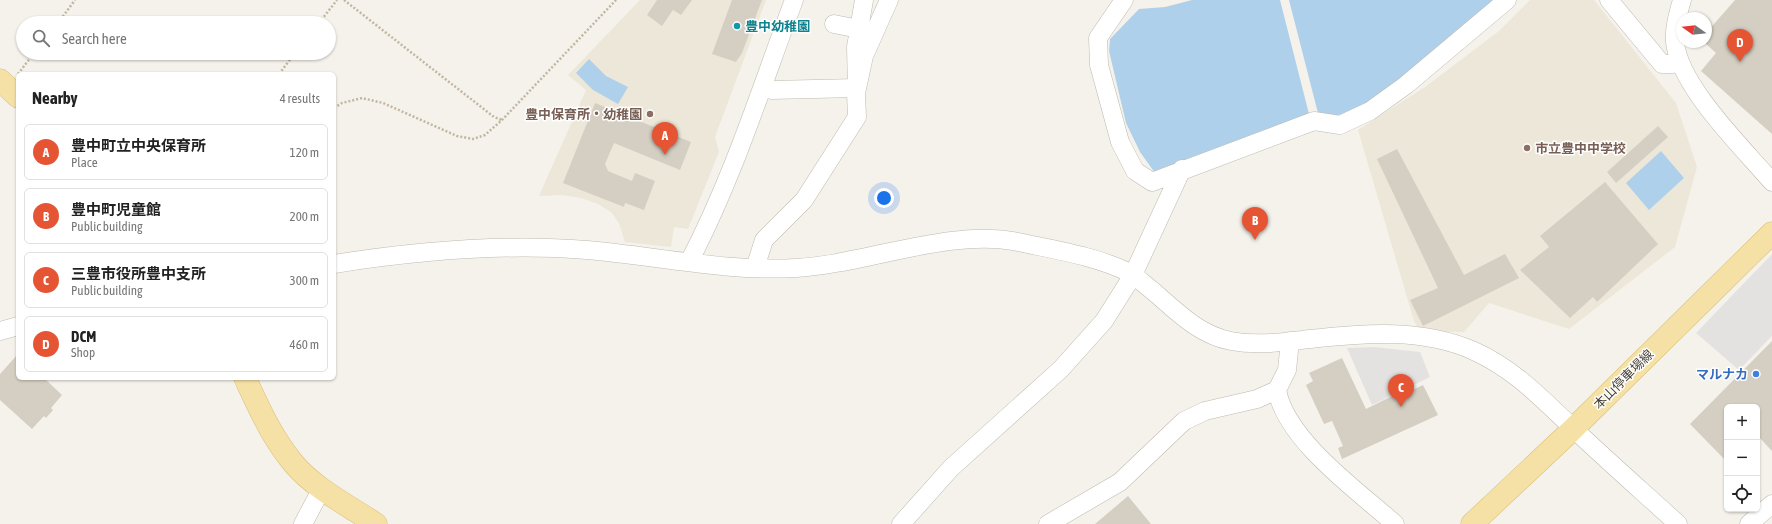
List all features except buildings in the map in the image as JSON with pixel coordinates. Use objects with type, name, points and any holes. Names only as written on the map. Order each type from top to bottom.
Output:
[{"type":"main road","points":[[0,80],[16,96]]},
{"type":"main road","name":"本山停車場線","points":[[1472,524],[1573,429],[1772,233]]},
{"type":"main road","points":[[246,380],[271,433],[294,464],[322,488],[376,524]]},
{"type":"street","points":[[689,262],[707,227],[745,134],[794,0]]},
{"type":"street","points":[[755,268],[764,240],[804,200],[857,117],[856,47],[864,0]]},
{"type":"street","points":[[857,88],[864,56],[889,0]]},
{"type":"street","points":[[1124,0],[1098,38],[1099,65],[1120,142],[1135,171],[1152,182],[1182,169],[1314,121],[1340,125],[1370,111],[1406,85],[1506,0]]},
{"type":"street","points":[[1609,0],[1662,64],[1680,62]]},
{"type":"street","points":[[1682,0],[1675,25],[1675,42],[1680,62],[1709,107],[1772,182]]},
{"type":"street","points":[[834,24],[859,29]]},
{"type":"street","points":[[771,90],[857,88]]},
{"type":"street","points":[[901,524],[951,468],[1061,369],[1104,321],[1133,275],[1182,169]]},
{"type":"street","points":[[336,264],[375,258],[518,247],[586,250],[755,268],[797,268],[836,263],[945,243],[982,239],[1013,241],[1091,259],[1133,275],[1190,323],[1208,334],[1226,341],[1250,344],[1358,333],[1400,334],[1470,349],[1497,362],[1527,383],[1573,429],[1678,524]]},
{"type":"street","points":[[0,331],[16,327]]},
{"type":"street","points":[[1290,341],[1287,370],[1277,390],[1279,404],[1290,422],[1315,454],[1395,524]]},
{"type":"street","points":[[1048,524],[1120,482],[1184,421],[1206,411],[1257,399],[1277,390]]},
{"type":"street","points":[[303,524],[322,488]]},
{"type":"street","points":[[1749,524],[1772,504]]},
{"type":"path","points":[[63,16],[75,0]]},
{"type":"path","points":[[324,16],[336,0]]},
{"type":"path","points":[[344,0],[494,117],[502,120]]},
{"type":"path","points":[[336,107],[342,103],[362,98],[383,103],[457,136],[473,139],[485,135],[502,120],[616,0]]},
{"type":"path","points":[[20,72],[29,60]]},
{"type":"path","points":[[281,72],[290,60]]},
{"type":"shaded area","name":"豊中保育所・幼稚園","points":[[640,0],[766,0],[715,137],[719,152],[688,229],[674,227],[671,247],[625,242],[619,223],[611,212],[598,204],[581,198],[562,195],[539,196],[586,90],[568,75]]},
{"type":"shaded area","name":"市立豊中中学校","points":[[1530,0],[1594,0],[1676,103],[1697,167],[1675,247],[1569,329],[1489,303],[1464,332],[1420,331],[1414,321],[1358,130],[1425,87],[1499,31]]},
{"type":"shaded area","points":[[1772,254],[1772,336],[1739,370],[1696,333]]},
{"type":"shaded area","points":[[1374,347],[1420,352],[1430,377],[1372,405],[1347,348]]},
{"type":"water","points":[[1192,0],[1280,0],[1309,114],[1155,173],[1140,152],[1126,123],[1109,51],[1110,39],[1139,9],[1165,7]]},
{"type":"water","points":[[1289,0],[1497,0],[1393,88],[1338,119],[1319,117]]},
{"type":"water","points":[[589,59],[606,76],[628,87],[618,104],[593,90],[576,73]]},
{"type":"water","points":[[1661,151],[1684,178],[1649,210],[1626,183]]},
{"type":"place","name":"豊中幼稚園","points":[[737,26]]},
{"type":"place","name":"DCM","points":[[1740,62]]},
{"type":"place","name":"豊中保育所・幼稚園","points":[[650,114]]},
{"type":"place","name":"市立豊中中学校","points":[[1527,148]]},
{"type":"place","name":"豊中町立中央保育所","points":[[665,155]]},
{"type":"place","name":"豊中町児童館","points":[[1255,240]]},
{"type":"place","name":"マルナカ","points":[[1756,374]]},
{"type":"place","name":"三豊市役所豊中支所","points":[[1401,407]]}]
